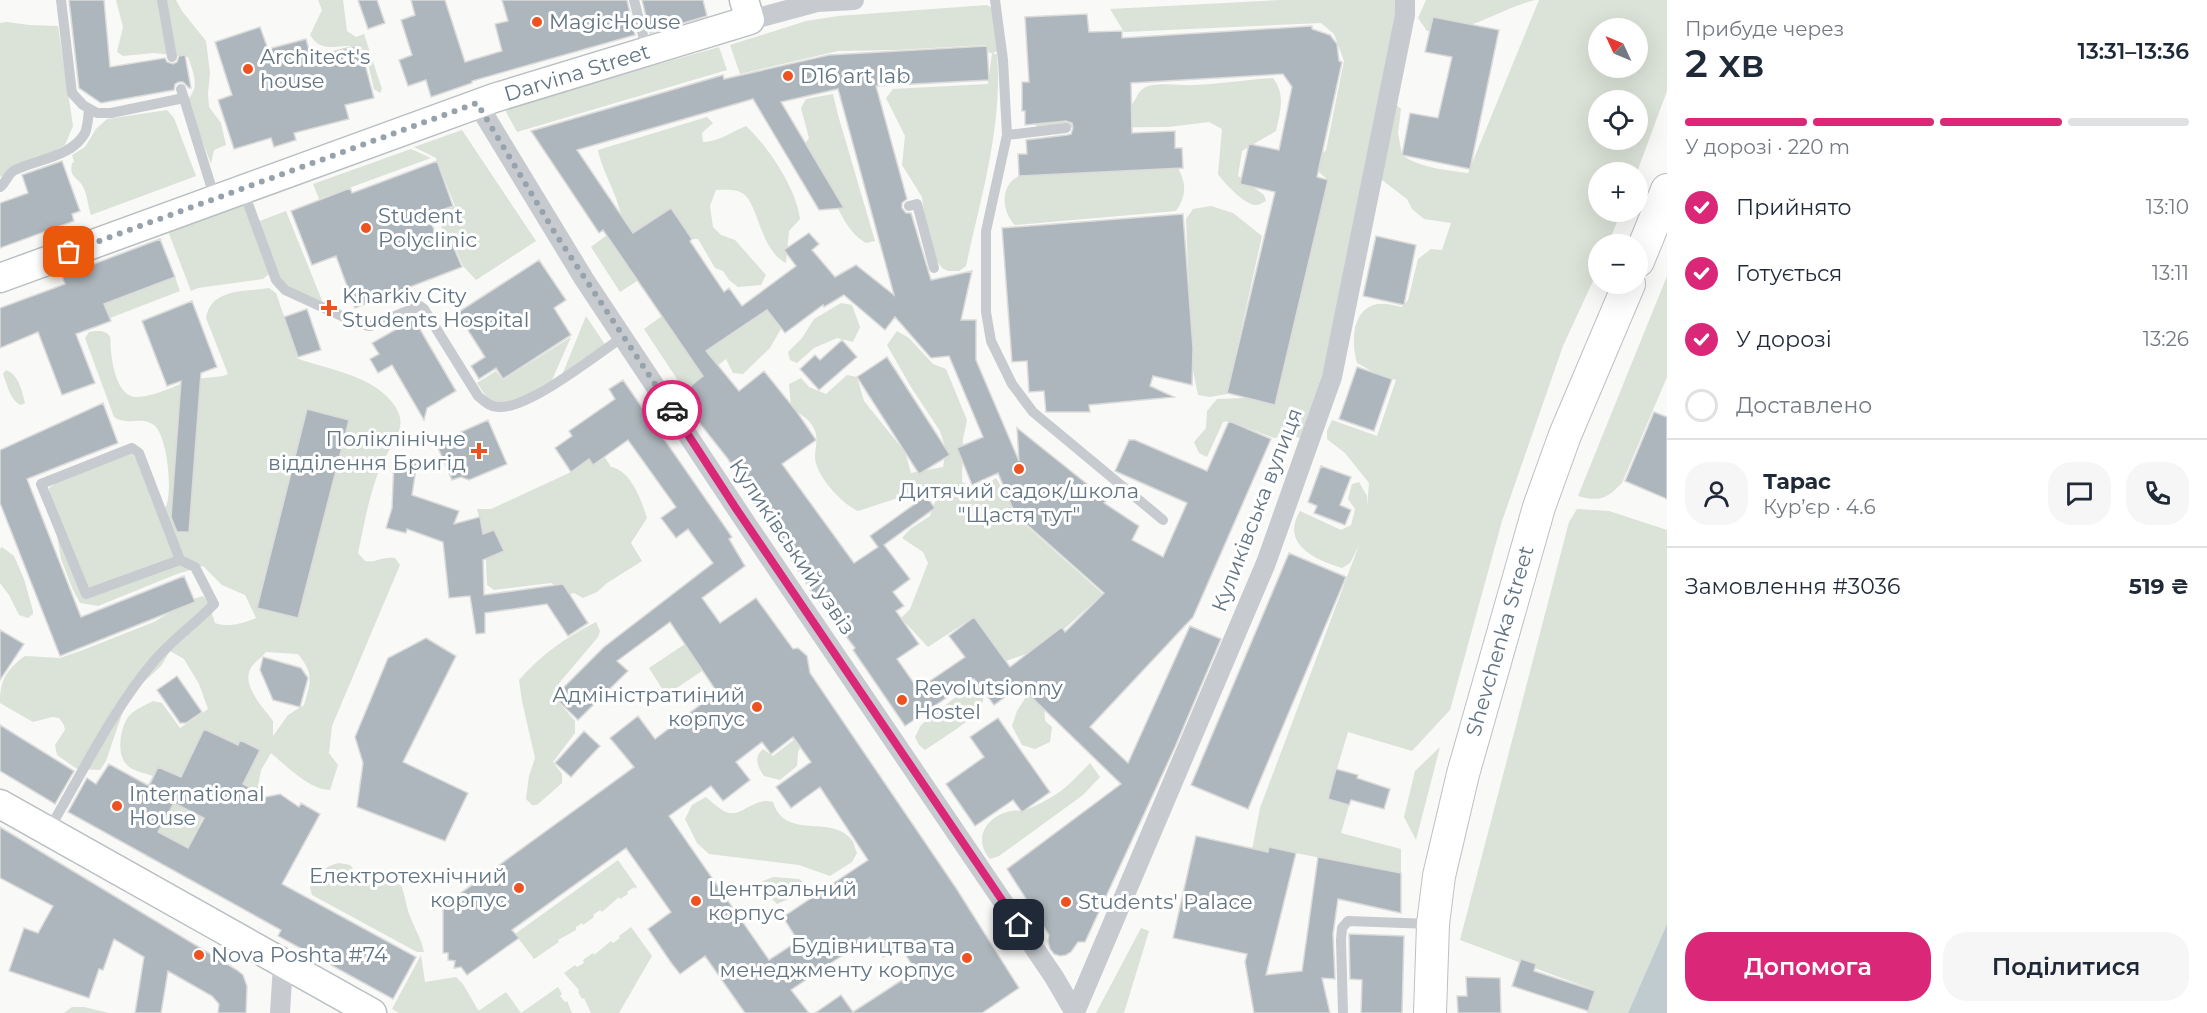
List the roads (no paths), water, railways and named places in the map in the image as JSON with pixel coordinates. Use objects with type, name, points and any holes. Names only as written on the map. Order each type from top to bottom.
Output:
[{"type":"main road","points":[[1648,237],[1667,190]]},
{"type":"main road","name":"Shevchenka Street","points":[[1430,1013],[1433,924],[1439,876],[1463,774],[1539,507],[1565,435],[1625,294]]},
{"type":"street","name":"Darvina Street","points":[[0,278],[477,103],[647,51],[747,10],[854,0]]},
{"type":"street","name":"Куликівська вулиця","points":[[1075,1013],[1266,563],[1332,377],[1405,15],[1405,0]]},
{"type":"street","name":"Куликівський узвіз","points":[[477,103],[555,233],[709,468],[1054,977],[1075,1013]]},
{"type":"street","points":[[0,804],[372,1013]]},
{"type":"street","points":[[280,1013],[283,964]]},
{"type":"lane","points":[[61,0],[72,93],[89,110],[111,113],[182,94],[215,200]]},
{"type":"lane","points":[[162,0],[172,57]]},
{"type":"lane","points":[[634,0],[647,51]]},
{"type":"lane","points":[[996,0],[1003,60],[1007,135],[986,231],[986,312],[991,341],[1012,384],[1033,412],[1163,520]]},
{"type":"lane","points":[[0,187],[12,171],[55,156],[78,141],[86,131],[89,110]]},
{"type":"lane","points":[[1007,135],[1066,128]]},
{"type":"lane","points":[[243,189],[276,280],[285,290],[359,324],[370,326],[420,306],[478,396],[486,403],[497,407],[528,400],[624,336]]},
{"type":"lane","points":[[909,206],[917,204],[934,268]]},
{"type":"lane","points":[[48,831],[105,731],[153,663],[170,644],[214,604],[195,567],[180,560],[139,453],[132,448],[41,484],[86,594],[180,560]]},
{"type":"lane","points":[[1343,1013],[1341,940],[1342,928],[1348,921],[1433,924]]},
{"type":"place","name":"MagicHouse","points":[[537,22]]},
{"type":"place","name":"Architect's house","points":[[248,69]]},
{"type":"place","name":"D16 art lab","points":[[788,76]]},
{"type":"place","name":"Student Polyclinic","points":[[366,228]]},
{"type":"place","name":"Kharkiv City Students Hospital","points":[[329,308]]},
{"type":"place","name":"Поліклінічне відділення Бригід","points":[[479,451]]},
{"type":"place","name":"Дитячий садок/школа \"Щастя тут\"","points":[[1019,469]]},
{"type":"place","name":"Revolutsionny Hostel","points":[[902,700]]},
{"type":"place","name":"Адміністратиіний корпус","points":[[757,707]]},
{"type":"place","name":"International House","points":[[117,806]]},
{"type":"place","name":"Електротехнічний корпус","points":[[519,888]]},
{"type":"place","name":"Центральний корпус","points":[[696,901]]},
{"type":"place","name":"Students' Palace","points":[[1066,902]]},
{"type":"place","name":"Nova Poshta #74","points":[[199,955]]},
{"type":"place","name":"Будівництва та менеджменту корпус","points":[[967,958]]}]
